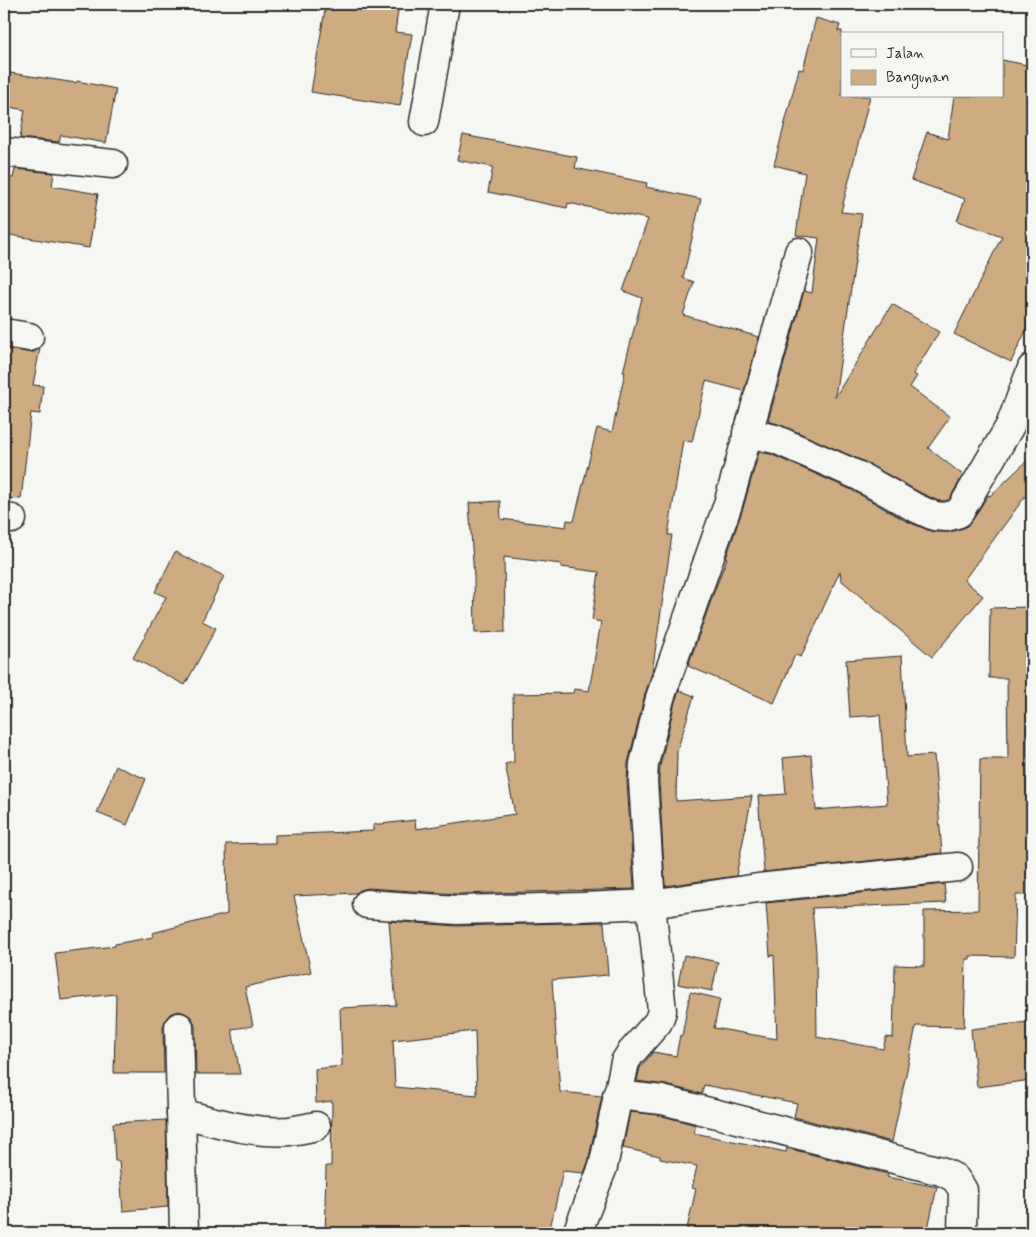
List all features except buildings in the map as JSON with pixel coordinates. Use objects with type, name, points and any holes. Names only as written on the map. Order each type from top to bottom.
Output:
[{"type":"street","points":[[424,122],[445,4]]},
{"type":"street","points":[[4,152],[113,164]]},
{"type":"street","points":[[577,1233],[603,1167],[625,1062],[658,1022],[662,1011],[651,904],[643,781],[644,764],[660,698],[728,504],[799,252]]},
{"type":"street","points":[[747,433],[775,439],[859,476],[914,507],[934,516],[946,517],[959,513],[1010,426],[1032,368]]},
{"type":"street","points":[[366,904],[457,910],[651,904],[758,888],[958,867]]},
{"type":"street","points":[[179,1026],[184,1233]]},
{"type":"street","points":[[617,1095],[662,1100],[941,1171],[955,1178],[963,1190],[962,1233]]},
{"type":"street","points":[[181,1113],[226,1125],[264,1131],[288,1131],[316,1126]]}]
